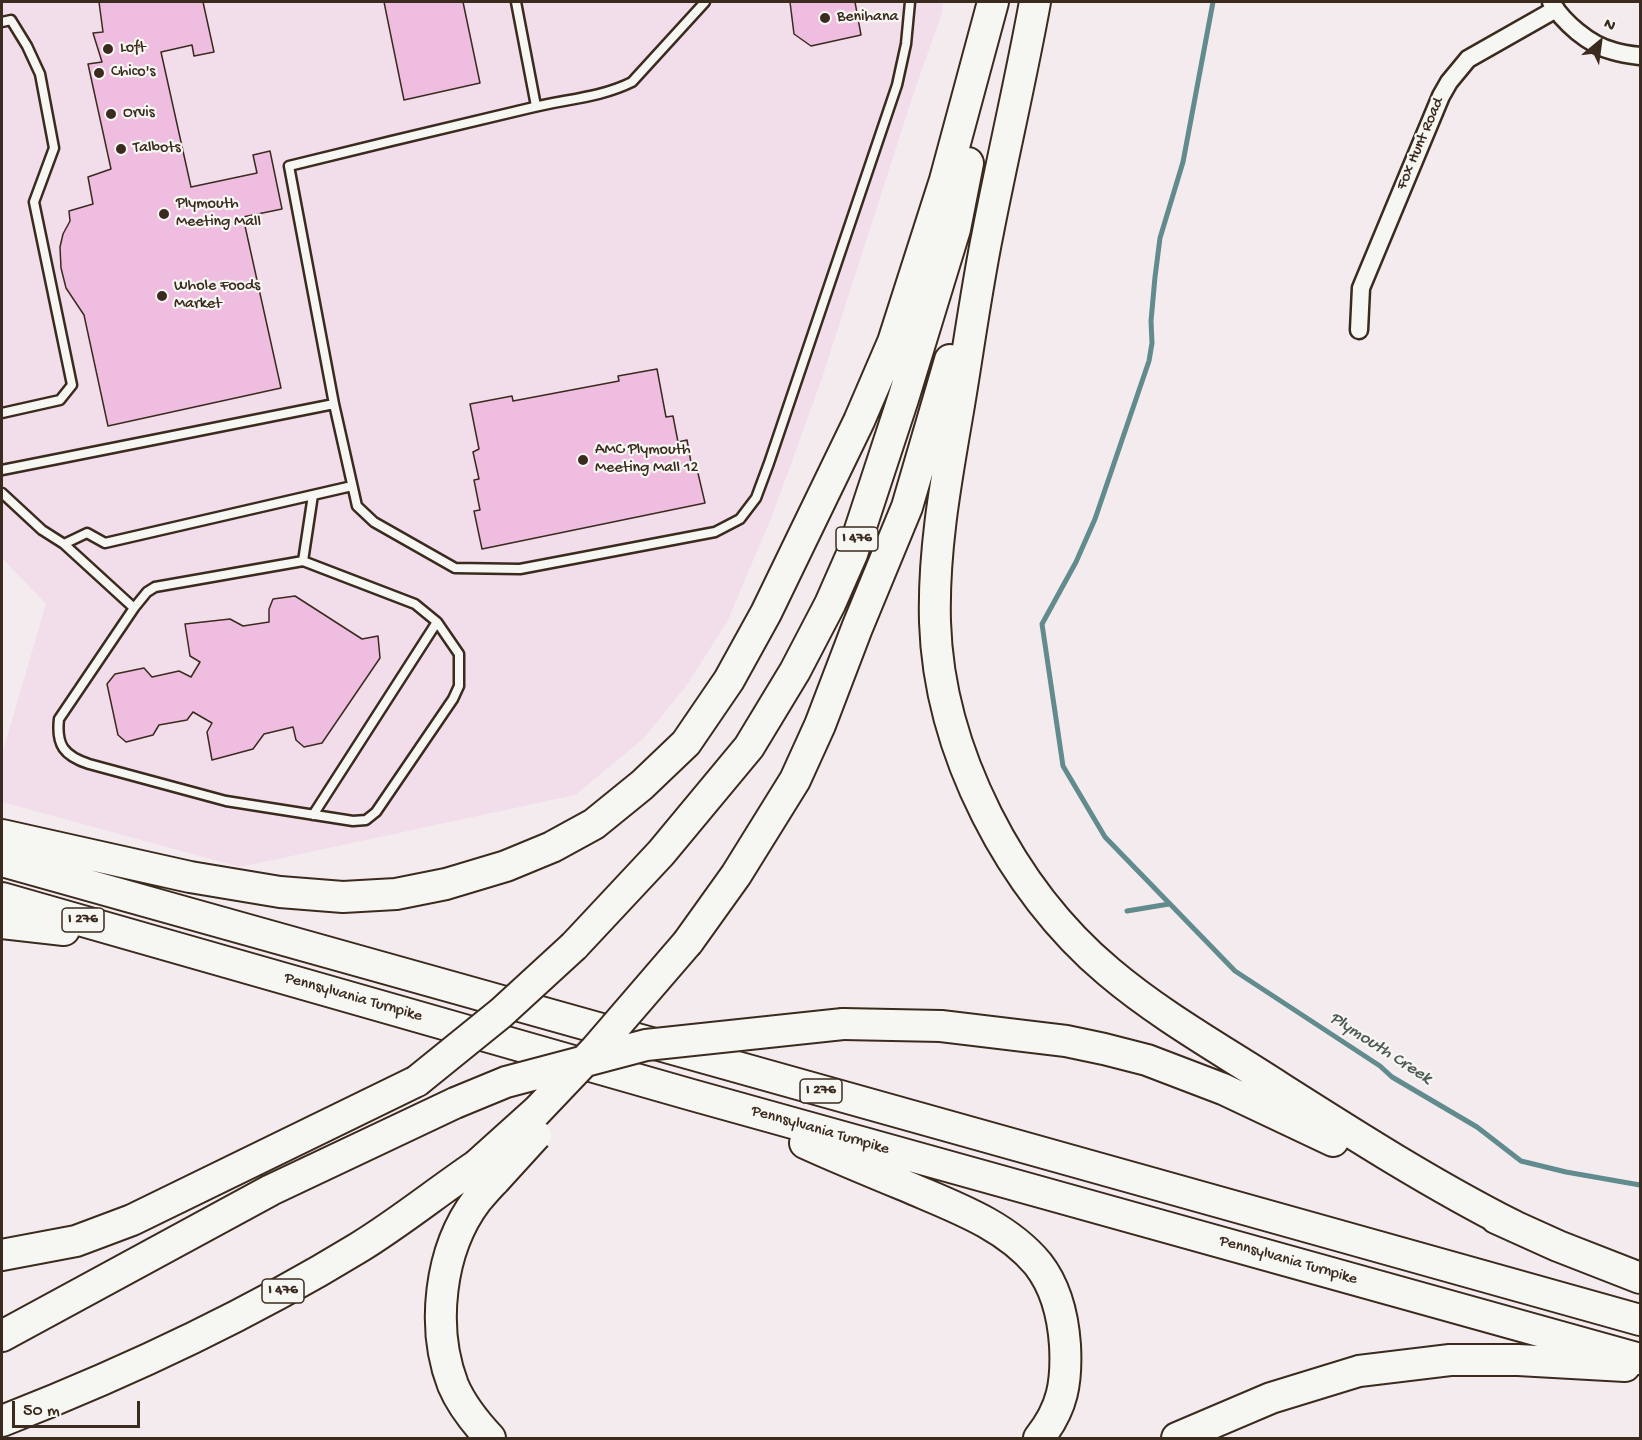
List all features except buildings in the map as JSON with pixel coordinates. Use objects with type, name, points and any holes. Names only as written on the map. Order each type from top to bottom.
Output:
[{"type":"highway","points":[[2,835],[190,877],[280,892],[344,897],[396,894],[446,885],[506,866],[552,847],[594,824],[642,785],[686,743],[729,680],[771,603],[859,421],[892,342],[945,180],[993,2]]},
{"type":"highway","name":"I 476","points":[[2,1336],[271,1190],[417,1081],[501,1013],[574,946],[661,853],[749,747],[795,671],[830,604],[852,554],[955,229],[1000,2]]},
{"type":"highway","name":"I 476","points":[[2,1420],[76,1392],[200,1335],[294,1285],[486,1172],[609,1056],[645,1009],[688,942],[736,875],[795,780],[820,726],[907,507],[987,233],[1024,65],[1035,2]]},
{"type":"highway","points":[[987,233],[940,522],[935,621],[940,670],[955,735],[963,764],[982,804],[1016,863],[1047,909],[1088,954],[1113,975],[1176,1020],[1341,1126],[1447,1190],[1514,1226]]},
{"type":"highway","name":"I 276","points":[[2,861],[1641,1320]]},
{"type":"highway","name":"Pennsylvania Turnpike","points":[[2,898],[692,1095],[1641,1359]]},
{"type":"highway","points":[[2,923],[164,943]]},
{"type":"highway","points":[[271,1190],[455,1102],[506,1082],[646,1045],[843,1023],[952,1027],[1066,1041],[1147,1060],[1259,1105],[1514,1226],[1641,1278]]},
{"type":"highway","points":[[2,1255],[76,1241],[132,1220],[417,1081]]},
{"type":"highway","points":[[692,1095],[966,1212],[1022,1248],[1039,1265],[1051,1285],[1060,1310],[1064,1331],[1065,1382],[1052,1420],[1039,1438]]},
{"type":"highway","points":[[486,1172],[476,1202],[461,1227],[451,1254],[444,1282],[442,1311],[446,1359],[454,1387],[472,1417],[490,1438]]},
{"type":"highway","points":[[1177,1438],[1271,1398],[1359,1371],[1450,1360],[1518,1360],[1641,1367]]},
{"type":"street","points":[[1554,5],[1586,37],[1610,51],[1641,56]]},
{"type":"street","name":"Fox Hunt Road","points":[[1359,330],[1361,288],[1441,96],[1449,82],[1468,59],[1554,5]]},
{"type":"lane","points":[[516,2],[536,106]]},
{"type":"lane","points":[[705,2],[632,81],[617,89],[588,97],[536,106],[289,166],[334,404],[357,506],[374,522],[455,568],[520,569],[715,532],[740,519],[756,498],[769,463],[897,85],[906,44],[910,2]]},
{"type":"lane","points":[[2,22],[11,20],[40,74],[54,148],[34,202],[72,385],[60,400],[2,413]]},
{"type":"lane","points":[[2,470],[334,404]]},
{"type":"lane","points":[[64,544],[87,533],[105,543],[352,486]]},
{"type":"lane","points":[[2,493],[42,530],[64,544],[134,608]]},
{"type":"lane","points":[[303,561],[313,495]]},
{"type":"lane","points":[[303,561],[415,604],[437,622],[459,654],[459,686],[453,699],[376,812],[366,820],[353,821],[226,801],[83,763],[64,750],[57,736],[59,719],[147,592],[155,587],[303,561]]},
{"type":"lane","points":[[314,815],[437,622]]},
{"type":"shaded area","name":"Plymouth Meeting Mall","points":[[2,2],[943,2],[942,13],[914,92],[820,384],[772,516],[727,622],[686,686],[643,739],[575,795],[240,867],[2,802],[2,754],[46,604],[2,558]]},
{"type":"waterway","points":[[1213,2],[1183,162],[1160,238],[1149,361],[1095,519],[1076,562],[1042,624],[1063,766],[1105,837],[1235,971],[1380,1066],[1392,1077],[1477,1127],[1521,1161],[1566,1172],[1640,1185]]},
{"type":"waterway","name":"Plymouth Creek","points":[[1127,911],[1169,904]]},
{"type":"place","name":"Benihana","points":[[825,18]]},
{"type":"place","name":"Loft","points":[[108,49]]},
{"type":"place","name":"Chico's","points":[[99,73]]},
{"type":"place","name":"Orvis","points":[[111,114]]},
{"type":"place","name":"Talbots","points":[[121,149]]},
{"type":"place","name":"Plymouth Meeting Mall","points":[[164,214]]},
{"type":"place","name":"Whole Foods Market","points":[[162,296]]},
{"type":"place","name":"AMC Plymouth Meeting Mall 12","points":[[583,460]]}]
